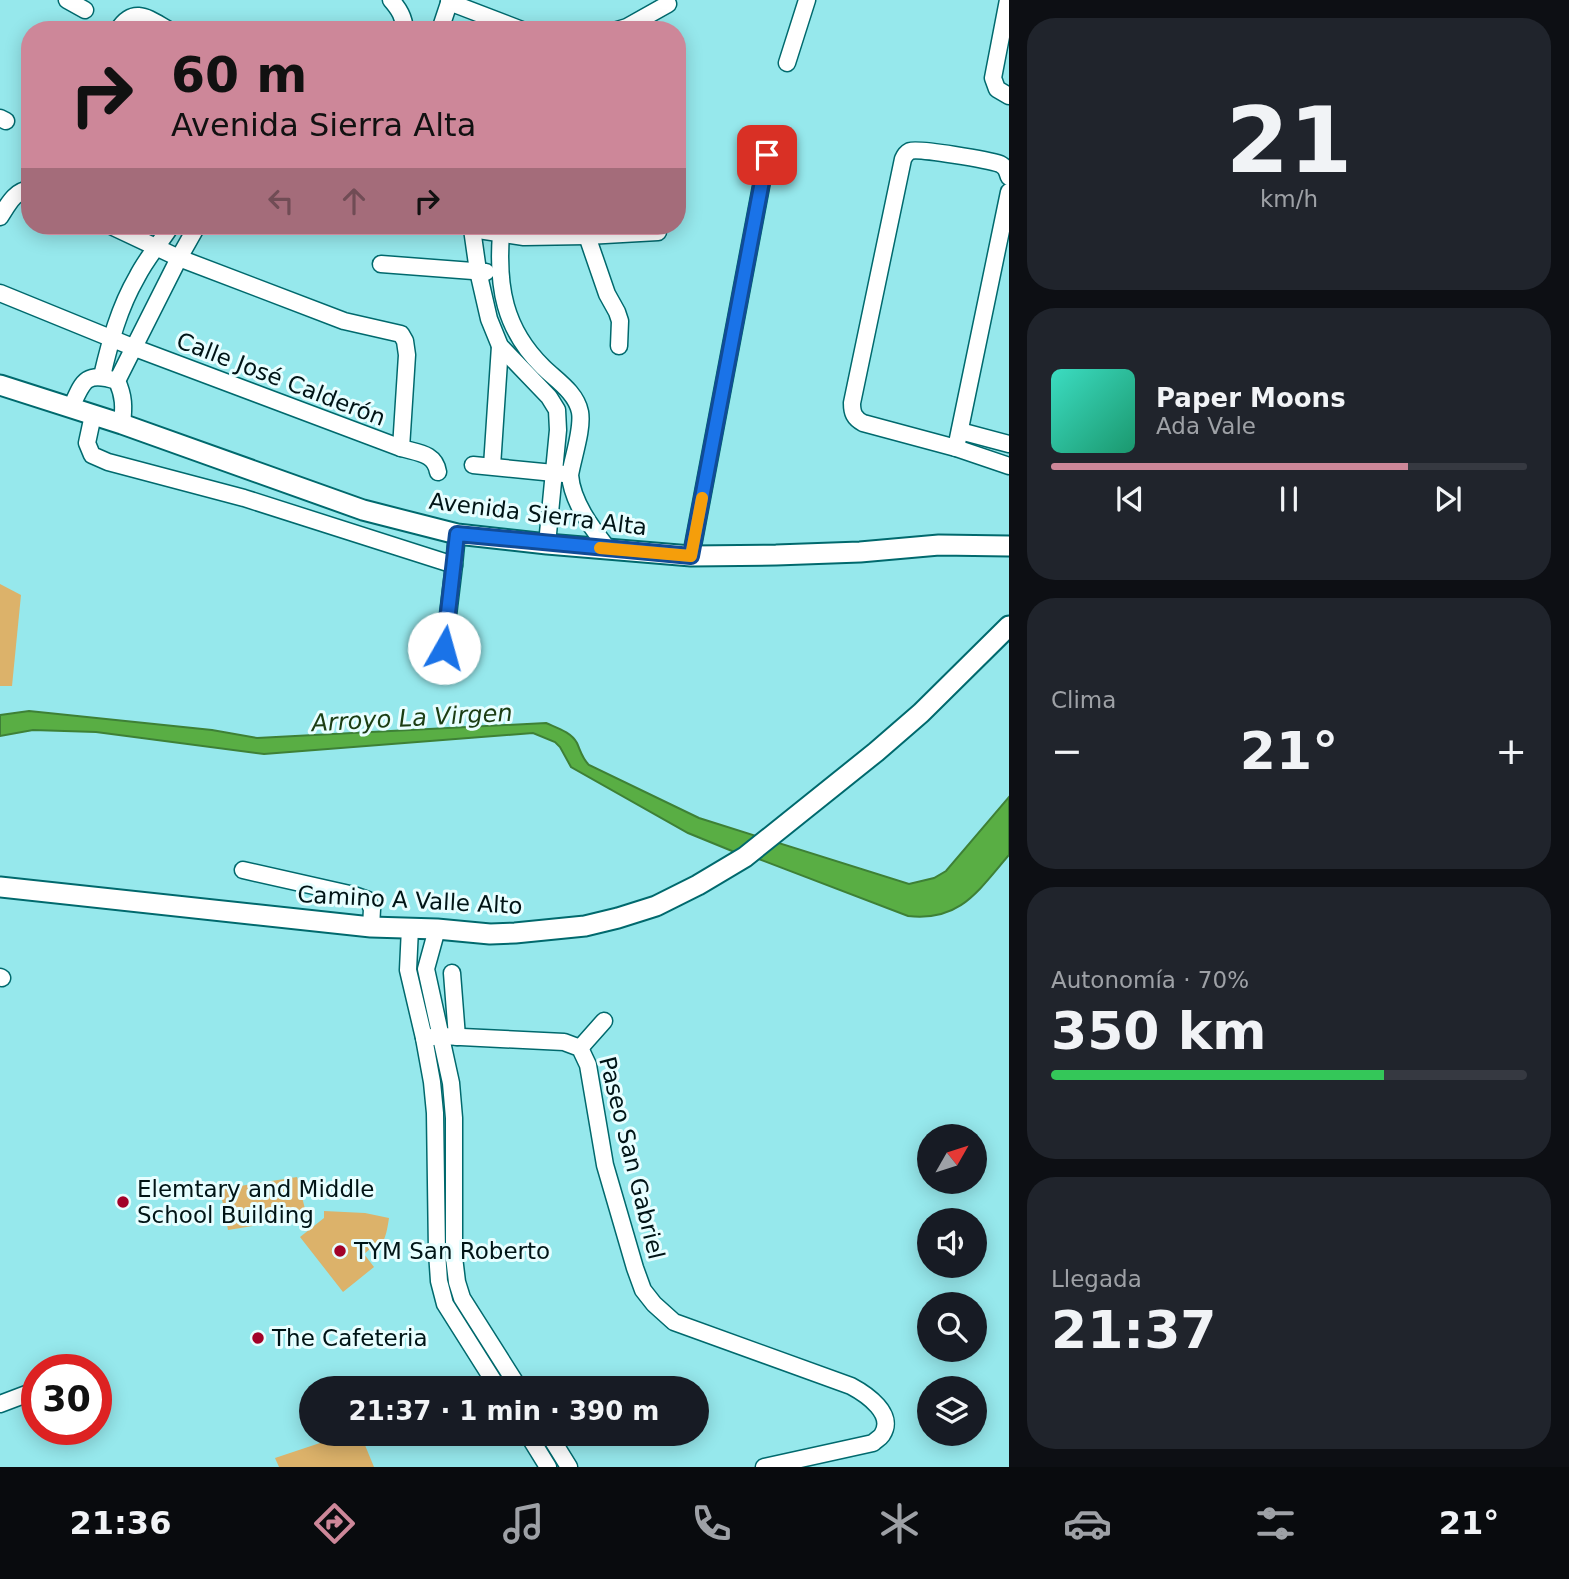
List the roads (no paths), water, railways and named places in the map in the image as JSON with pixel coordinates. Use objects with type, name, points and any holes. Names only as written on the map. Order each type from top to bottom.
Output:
[{"type":"street","points":[[67,0],[85,10]]},
{"type":"street","points":[[391,0],[404,21]]},
{"type":"street","points":[[787,63],[807,0]]},
{"type":"street","points":[[1009,0],[993,78],[997,89],[1009,96]]},
{"type":"street","points":[[443,21],[449,1],[499,21]]},
{"type":"street","points":[[638,21],[668,5]]},
{"type":"street","points":[[125,21],[138,15],[150,21]]},
{"type":"street","points":[[1006,171],[927,151],[913,150],[903,159],[852,412],[856,419],[863,423],[956,448],[1009,466]]},
{"type":"street","points":[[691,556],[767,155]]},
{"type":"street","points":[[0,218],[13,197],[21,190]]},
{"type":"street","points":[[956,448],[1009,192]]},
{"type":"street","points":[[131,235],[179,258],[345,321],[401,334],[407,355],[401,448]]},
{"type":"street","points":[[109,379],[111,337],[129,290],[165,235]]},
{"type":"street","points":[[109,379],[135,348],[192,235]]},
{"type":"street","points":[[471,235],[489,319],[500,346],[549,397],[557,410],[562,474],[592,527],[608,549]]},
{"type":"street","points":[[501,235],[499,272],[508,313],[520,340],[535,360],[571,394],[577,404],[580,421],[562,474],[547,544]]},
{"type":"street","points":[[509,235],[605,235]]},
{"type":"street","points":[[587,236],[607,294],[620,321],[619,346]]},
{"type":"street","points":[[381,264],[499,272]]},
{"type":"street","name":"Calle José Calderón","points":[[0,293],[135,348],[426,455],[436,467]]},
{"type":"street","points":[[492,466],[500,346]]},
{"type":"street","points":[[71,408],[83,383],[90,377],[109,379],[123,395],[122,424]]},
{"type":"street","name":"Avenida Sierra Alta","points":[[0,385],[122,424],[363,510],[457,534],[691,556],[860,552],[939,545],[1009,546]]},
{"type":"street","points":[[549,397],[562,385]]},
{"type":"street","points":[[93,415],[87,443],[92,455],[108,462],[244,498],[454,565]]},
{"type":"street","points":[[960,430],[1009,444]]},
{"type":"street","points":[[473,465],[562,474]]},
{"type":"street","points":[[444,648],[457,534]]},
{"type":"street","name":"Camino A Valle Alto","points":[[0,887],[371,927],[489,934],[584,926],[618,918],[656,906],[698,885],[745,856],[876,752],[1009,626]]},
{"type":"street","points":[[243,870],[354,895],[368,901],[372,909],[371,927]]},
{"type":"street","points":[[410,928],[408,970],[440,1037]]},
{"type":"street","points":[[437,929],[426,969],[451,1083],[454,1118],[454,1257],[457,1282],[462,1298],[511,1376]]},
{"type":"street","points":[[408,970],[426,969]]},
{"type":"street","points":[[452,973],[432,1082],[439,1281],[445,1304],[490,1376]]},
{"type":"street","points":[[580,1048],[604,1021]]},
{"type":"street","name":"Paseo San Gabriel","points":[[440,1037],[564,1042],[580,1048],[588,1065],[605,1165],[631,1255],[643,1290],[654,1304],[674,1322],[851,1386],[870,1398],[883,1414],[886,1424],[883,1435],[873,1443],[764,1467]]},
{"type":"street","points":[[435,1162],[453,1163]]},
{"type":"street","points":[[445,1304],[462,1298]]},
{"type":"street","points":[[0,1404],[21,1396]]},
{"type":"street","points":[[535,1446],[548,1467]]},
{"type":"street","points":[[556,1446],[569,1467]]},
{"type":"place","name":"Elemtary and Middle School Building","points":[[123,1202]]},
{"type":"place","name":"TYM San Roberto","points":[[340,1251]]},
{"type":"place","name":"The Cafeteria","points":[[258,1338]]},
{"type":"water label","name":"Arroyo La Virgen","points":[[412,718]]}]
